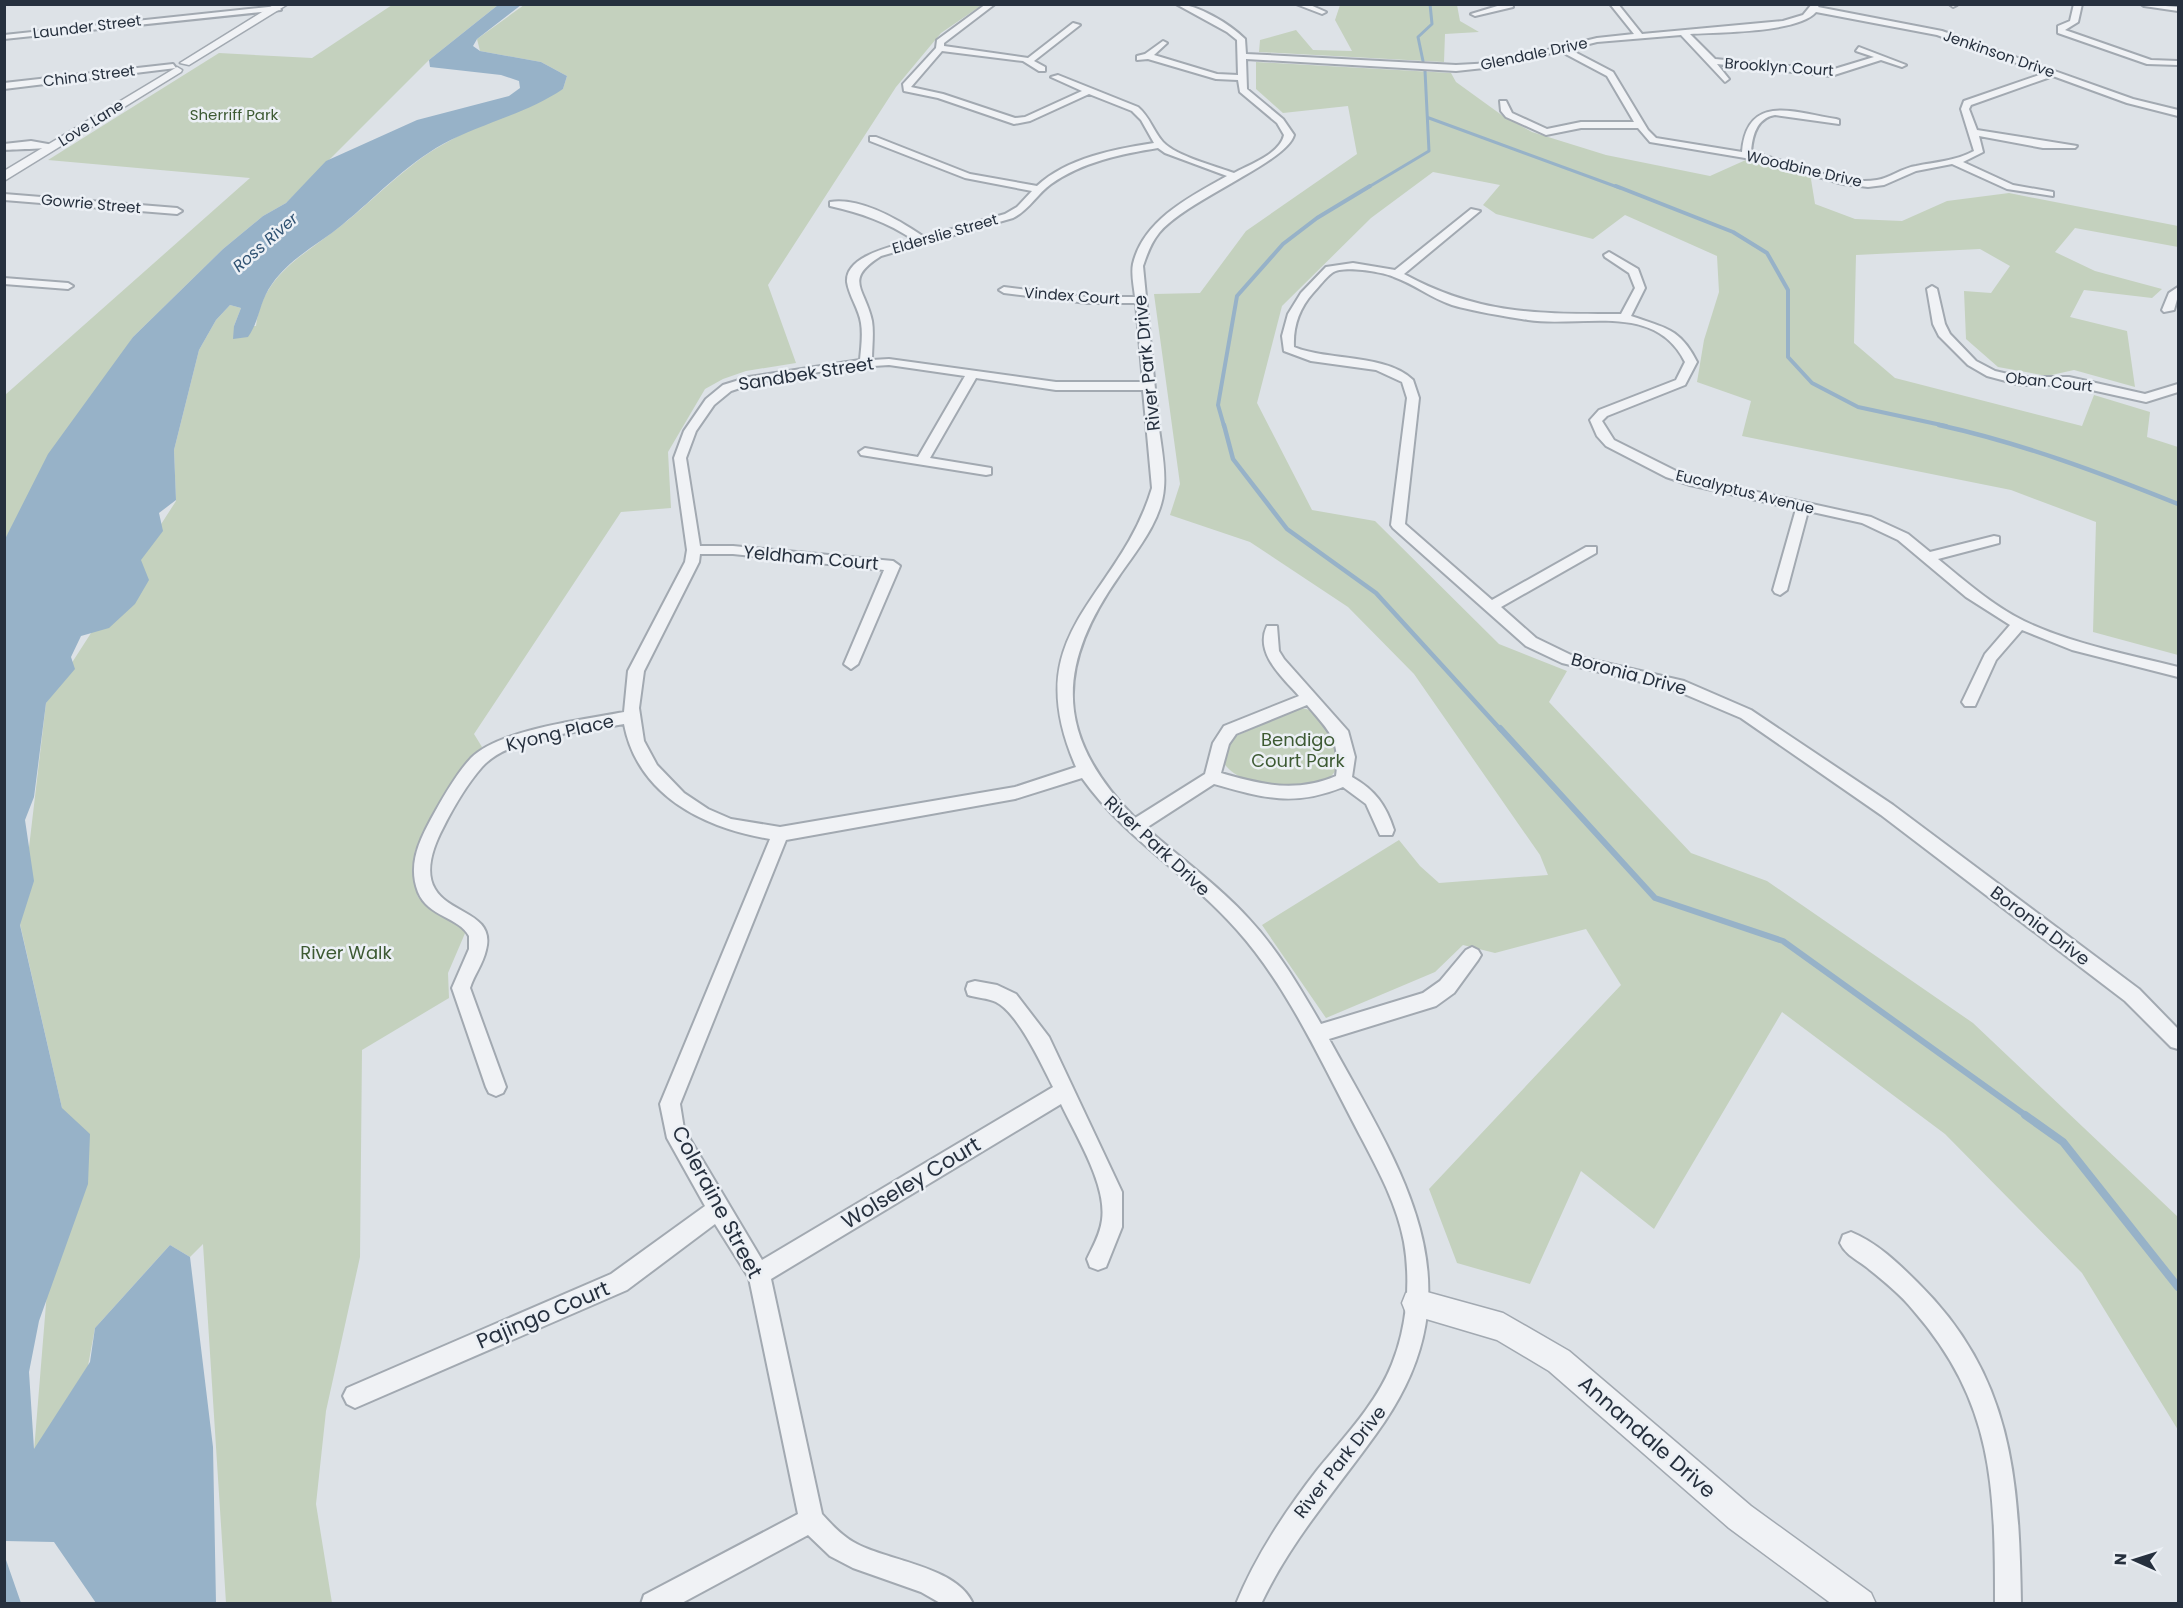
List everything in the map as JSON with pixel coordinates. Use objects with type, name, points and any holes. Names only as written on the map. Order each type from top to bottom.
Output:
[{"type":"street","points":[[992,4],[948,34],[940,42],[940,48],[907,84],[907,89],[940,96],[1014,121],[1027,119],[1088,91]]},
{"type":"street","points":[[1139,58],[1148,56],[1216,76],[1243,78],[1243,44],[1237,34],[1179,4]]},
{"type":"street","points":[[1299,4],[1322,12]]},
{"type":"street","points":[[1475,14],[1509,7],[1508,4]]},
{"type":"street","points":[[1613,4],[1640,36]]},
{"type":"street","points":[[2078,4],[2074,22],[2061,28],[2061,31],[2151,62],[2178,63]]},
{"type":"street","points":[[2144,4],[2178,9]]},
{"type":"street","name":"Launder Street","points":[[4,37],[281,6]]},
{"type":"street","name":"Love Lane","points":[[4,177],[178,66],[281,6]]},
{"type":"street","name":"Glendale Drive","points":[[1244,56],[1463,68],[1499,64],[1560,48],[1640,36],[1778,24],[1803,18],[1815,7]]},
{"type":"street","name":"Jenkinson Drive","points":[[1815,7],[1939,33],[2145,105],[2178,113]]},
{"type":"street","points":[[1029,61],[1076,25]]},
{"type":"street","name":"Brooklyn Court","points":[[1683,32],[1713,61],[1831,73],[1880,58]]},
{"type":"street","points":[[1148,56],[1162,43]]},
{"type":"street","points":[[940,48],[1029,61],[1042,69],[1057,69],[1060,73],[1055,76],[1140,112],[1158,145],[1177,156],[1237,177]]},
{"type":"street","name":"Woodbine Drive","points":[[1560,48],[1610,74],[1647,136],[1661,142],[1746,155],[1796,166],[1846,182],[1868,184],[1881,183],[1913,169],[1955,162],[1977,152],[1979,147],[1965,109],[1967,103],[2054,73]]},
{"type":"street","points":[[1859,49],[1902,65]]},
{"type":"street","name":"Brooklyn Court","points":[[1713,61],[1713,66],[1725,79]]},
{"type":"street","name":"China Street","points":[[4,86],[178,66]]},
{"type":"street","name":"River Park Drive","points":[[1243,78],[1246,94],[1280,121],[1288,135],[1287,143],[1281,150],[1237,177],[1179,209],[1153,230],[1139,255],[1140,300],[1158,488],[1152,511],[1140,536],[1090,606],[1079,630],[1066,674],[1065,699],[1068,722],[1084,771],[1112,807],[1242,923],[1275,968],[1317,1034],[1387,1170],[1407,1216],[1417,1259],[1416,1304],[1410,1345],[1388,1399],[1372,1424],[1311,1498],[1281,1540],[1248,1604]]},
{"type":"street","points":[[1503,103],[1509,115],[1546,132],[1581,125],[1640,124]]},
{"type":"street","points":[[1746,155],[1748,133],[1765,114],[1775,112],[1836,122]]},
{"type":"street","points":[[1974,132],[2043,145],[2072,146]]},
{"type":"street","name":"Elderslie Street","points":[[866,362],[866,318],[852,287],[852,274],[863,261],[877,254],[921,240],[1017,213],[1053,179],[1117,151],[1127,143],[1152,136]]},
{"type":"street","points":[[873,139],[968,176],[1040,189]]},
{"type":"street","points":[[4,147],[31,144],[54,146]]},
{"type":"street","name":"Elderslie Street","points":[[1117,151],[1158,145]]},
{"type":"street","points":[[1955,162],[2010,187],[2049,194]]},
{"type":"street","name":"Gowrie Street","points":[[4,197],[177,211]]},
{"type":"street","points":[[832,204],[854,207],[908,231],[921,240]]},
{"type":"street","points":[[1397,274],[1475,211]]},
{"type":"street","points":[[1609,255],[1634,271],[1640,288],[1625,317]]},
{"type":"street","name":"Eucalyptus Avenue","points":[[1294,308],[1330,269],[1353,266],[1397,274],[1422,288],[1473,307],[1540,318],[1625,317],[1672,335],[1682,344],[1691,362],[1681,382],[1603,413],[1596,420],[1603,436],[1622,450],[1671,474],[1874,523],[1903,537],[1971,594],[2019,624],[2077,646],[2178,672]]},
{"type":"street","points":[[4,281],[68,286]]},
{"type":"street","name":"Oban Court","points":[[1932,289],[1939,324],[1945,336],[1972,363],[1991,374],[2021,381],[2068,381],[2145,398],[2178,388]]},
{"type":"street","name":"Vindex Court","points":[[1004,290],[1087,300],[1140,300]]},
{"type":"street","points":[[2168,310],[2174,293],[2178,290]]},
{"type":"street","name":"Boronia Drive","points":[[1294,308],[1287,334],[1288,349],[1311,358],[1378,367],[1407,380],[1413,398],[1398,525],[1531,642],[1567,658],[1679,685],[1746,714],[1905,824],[2132,995],[2178,1041]]},
{"type":"street","name":"Sandbek Street","points":[[1084,771],[1016,793],[780,834],[729,825],[690,807],[649,770],[638,750],[630,717],[632,690],[636,671],[688,574],[694,549],[680,458],[690,431],[710,402],[728,387],[739,383],[866,362],[907,363],[1068,387],[1149,386]]},
{"type":"street","points":[[922,461],[973,373]]},
{"type":"street","points":[[865,452],[986,471]]},
{"type":"street","points":[[1779,590],[1803,507]]},
{"type":"street","points":[[1929,557],[1994,540]]},
{"type":"street","name":"Yeldham Court","points":[[694,549],[733,550],[893,566],[850,664]]},
{"type":"street","points":[[1490,607],[1591,550]]},
{"type":"street","points":[[1970,702],[1990,658],[2019,624]]},
{"type":"street","points":[[1272,630],[1272,651],[1308,698],[1342,735],[1347,757],[1344,780]]},
{"type":"street","points":[[1134,827],[1212,777],[1221,743],[1230,730],[1308,698]]},
{"type":"street","name":"Kyong Place","points":[[496,1087],[461,988],[478,947],[478,936],[474,926],[431,899],[421,883],[420,869],[429,839],[477,762],[487,752],[513,742],[630,717]]},
{"type":"street","points":[[1212,777],[1285,796],[1324,789],[1344,780]]},
{"type":"street","points":[[1344,780],[1367,793],[1377,803],[1386,830]]},
{"type":"street","name":"Coleraine Street","points":[[780,834],[670,1104],[674,1131],[718,1209],[759,1274],[811,1520]]},
{"type":"street","points":[[1317,1034],[1430,1000],[1446,987],[1472,955]]},
{"type":"street","points":[[975,989],[996,993],[1009,1000],[1042,1043],[1063,1092],[1112,1192],[1115,1206],[1110,1239],[1098,1259]]},
{"type":"street","name":"Wolseley Court","points":[[759,1274],[1063,1092]]},
{"type":"street","name":"Pajingo Court","points":[[354,1396],[619,1282],[718,1209]]},
{"type":"street","points":[[1851,1243],[1880,1261],[1912,1288],[1945,1330],[1968,1367],[1992,1427],[2002,1477],[2008,1604]]},
{"type":"street","name":"Annandale Drive","points":[[1416,1304],[1503,1327],[1559,1361],[1740,1517],[1860,1604]]},
{"type":"street","points":[[653,1604],[811,1520],[829,1540],[849,1554],[929,1583],[961,1604]]},
{"type":"green space","name":"Sherriff Park","points":[[392,5],[498,5],[429,60],[286,203],[263,216],[223,249],[133,337],[5,539],[5,395],[250,178],[48,160],[219,53],[312,58]]},
{"type":"green space","name":"River Walk","points":[[524,5],[982,5],[941,33],[896,87],[768,285],[796,363],[746,371],[723,379],[705,389],[668,452],[671,508],[621,512],[474,734],[482,747],[472,758],[415,850],[413,875],[418,897],[466,931],[448,973],[449,998],[362,1050],[360,1257],[326,1411],[316,1504],[332,1603],[226,1603],[203,1244],[190,1257],[170,1245],[95,1328],[88,1366],[34,1451],[62,1108],[20,924],[46,703],[176,501],[174,450],[199,350],[216,320],[230,305],[241,308],[234,326],[256,326],[267,292],[288,267],[428,153],[471,130],[563,89],[567,76],[541,62],[480,51],[477,39]]},
{"type":"green space","points":[[1340,5],[1457,5],[1460,21],[1479,32],[1445,34],[1444,62],[1259,52],[1260,40],[1296,30],[1313,50],[1352,51],[1335,20]]},
{"type":"green space","points":[[1256,62],[1451,73],[1456,82],[1503,116],[1532,132],[1606,155],[1710,176],[1748,159],[1810,173],[1815,204],[1855,219],[1902,221],[1947,201],[2009,193],[2178,226],[2178,247],[2075,228],[2055,252],[2095,271],[2162,289],[2152,298],[2084,290],[2070,317],[2127,331],[2135,387],[2074,370],[2047,376],[1998,367],[1966,339],[1964,291],[1991,293],[2010,266],[1980,249],[1856,255],[1854,343],[1895,378],[2082,426],[2094,395],[2150,412],[2147,437],[2178,447],[2178,655],[2093,632],[2096,522],[2011,490],[1742,436],[1751,401],[1697,382],[1704,340],[1719,292],[1717,256],[1625,215],[1593,239],[1496,214],[1483,205],[1500,185],[1433,172],[1371,218],[1282,306],[1257,403],[1312,510],[1375,521],[1499,644],[1567,671],[1549,702],[1691,853],[1767,881],[1973,1023],[2178,1217],[2178,1430],[2082,1273],[1945,1134],[1782,1012],[1654,1229],[1581,1171],[1530,1284],[1457,1263],[1429,1189],[1621,985],[1586,929],[1495,953],[1463,945],[1435,972],[1326,1018],[1262,925],[1399,840],[1420,866],[1439,883],[1548,875],[1540,855],[1414,674],[1348,607],[1250,542],[1170,515],[1180,484],[1154,294],[1200,293],[1246,231],[1357,154],[1348,106],[1283,113],[1256,89]]},
{"type":"green space","name":"Bendigo Court Park","points":[[1301,708],[1315,712],[1321,718],[1337,746],[1337,768],[1327,779],[1312,786],[1271,787],[1251,782],[1235,774],[1224,763],[1231,738]]},
{"type":"water","name":"Ross River","points":[[498,5],[521,5],[477,39],[473,46],[480,51],[541,62],[567,76],[563,89],[519,112],[443,144],[403,172],[342,225],[287,266],[268,291],[248,337],[233,339],[234,326],[241,308],[230,305],[216,320],[199,350],[174,450],[176,500],[159,513],[163,531],[141,560],[149,580],[135,604],[109,628],[81,636],[71,657],[75,669],[46,703],[34,797],[25,820],[34,881],[20,925],[62,1108],[90,1134],[88,1184],[39,1321],[29,1372],[34,1449],[90,1362],[95,1328],[170,1245],[190,1257],[213,1447],[216,1603],[96,1603],[54,1542],[5,1541],[5,539],[48,454],[133,337],[223,249],[263,216],[286,203],[326,161],[417,120],[509,96],[520,88],[519,81],[501,75],[430,67],[429,60]]},
{"type":"water","points":[[5,1557],[21,1603],[5,1603]]},
{"type":"waterway","points":[[1423,61],[1418,37],[1432,24],[1430,4]]},
{"type":"waterway","points":[[1367,188],[1429,151],[1425,71]]},
{"type":"waterway","points":[[1429,118],[1620,188]]},
{"type":"waterway","points":[[1224,426],[1218,405],[1237,296],[1283,244],[1317,218],[1370,186]]},
{"type":"waterway","points":[[1616,186],[1733,232],[1767,253],[1788,290],[1788,357],[1812,383],[1858,407],[1946,426]]},
{"type":"waterway","points":[[1224,425],[1233,459],[1287,529],[1376,593],[1501,730]]},
{"type":"waterway","points":[[1939,425],[1970,432],[2060,460],[2178,504]]},
{"type":"waterway","points":[[1500,728],[1655,898],[1783,941],[2028,1117]]},
{"type":"waterway","points":[[2025,1115],[2063,1142],[2178,1287]]}]
